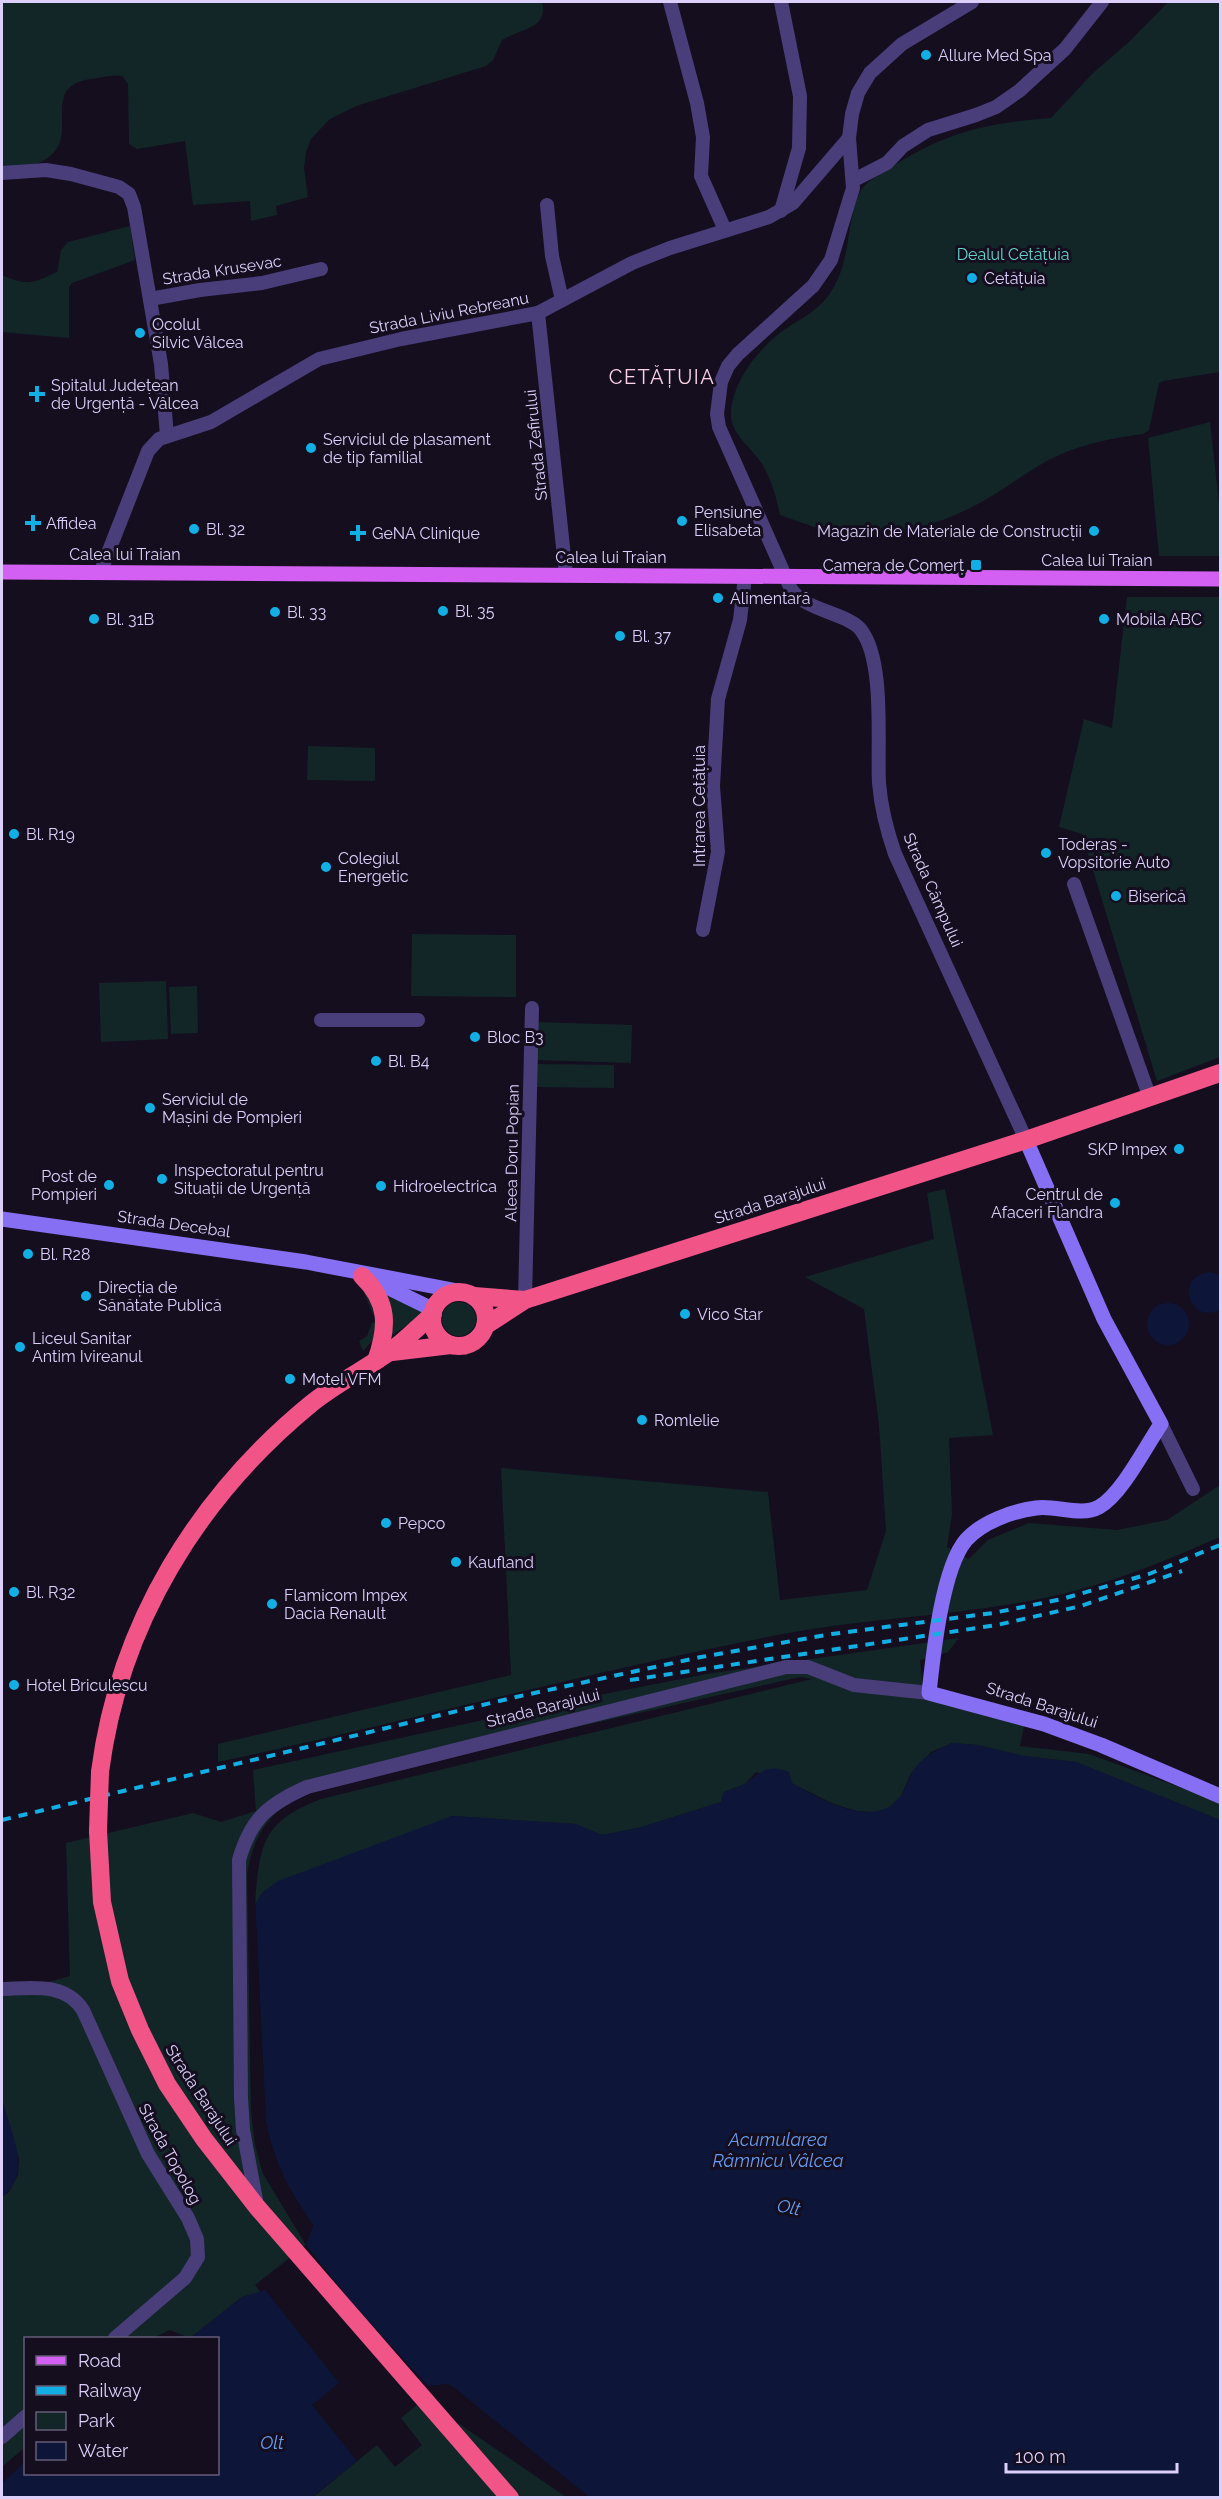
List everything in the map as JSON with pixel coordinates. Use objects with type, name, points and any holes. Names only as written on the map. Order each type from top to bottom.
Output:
[{"type":"highway","name":"Strada Barajului","points":[[485,1326],[525,1300],[1026,1140],[1221,1073]]},
{"type":"highway","points":[[362,1276],[378,1294],[385,1311],[383,1356]]},
{"type":"highway","name":"Strada Barajului","points":[[468,1294],[525,1300]]},
{"type":"highway","points":[[468,1294],[484,1309],[485,1326],[477,1340],[470,1344],[451,1345],[438,1336],[433,1322],[434,1312],[446,1296],[468,1294]]},
{"type":"highway","name":"Strada Barajului","points":[[434,1312],[383,1356],[316,1400],[264,1445],[225,1486],[182,1545],[160,1583],[131,1646],[109,1717],[100,1772],[98,1831],[107,1927],[120,1981],[152,2055],[179,2103],[257,2207],[510,2498]]},
{"type":"highway","name":"Strada Barajului","points":[[383,1356],[451,1345]]},
{"type":"main road","name":"Calea lui Traian","points":[[2,572],[1221,579]]},
{"type":"street","points":[[670,2],[697,103],[703,137],[701,176],[724,230]]},
{"type":"street","points":[[781,2],[800,96],[799,148],[781,211]]},
{"type":"street","points":[[786,576],[722,435],[717,414],[717,398],[728,366],[738,354],[813,286],[824,273],[840,237],[854,180],[849,138],[858,93],[870,73],[902,44],[972,2]]},
{"type":"street","points":[[854,180],[887,163],[903,146],[928,130],[976,115],[996,106],[1019,91],[1065,50],[1102,2]]},
{"type":"street","name":"Strada Liviu Rebreanu","points":[[101,571],[148,451],[159,439],[211,422],[304,366],[338,352],[538,313],[632,263],[724,230],[769,218],[793,203],[849,138]]},
{"type":"street","name":"Strada Krusevac","points":[[2,173],[58,171],[124,190],[134,207],[150,299],[200,290],[262,283],[321,269]]},
{"type":"street","points":[[547,204],[552,256],[562,300]]},
{"type":"street","points":[[150,299],[163,375],[167,436]]},
{"type":"street","name":"Strada Zefirului","points":[[538,313],[566,574]]},
{"type":"street","name":"Intrarea Cetățuia","points":[[704,930],[718,852],[713,786],[718,699],[740,620],[745,576]]},
{"type":"street","name":"Strada Câmpului","points":[[786,576],[791,589],[800,599],[860,628],[871,650],[876,671],[879,785],[885,823],[895,854],[1026,1140]]},
{"type":"street","points":[[1074,884],[1150,1098]]},
{"type":"street","name":"Aleea Doru Popian","points":[[525,1300],[532,1008]]},
{"type":"street","points":[[321,1020],[418,1020]]},
{"type":"street","points":[[1026,1140],[1104,1319],[1193,1489]]},
{"type":"street","name":"Strada Decebal","points":[[2,1218],[340,1269],[468,1294]]},
{"type":"street","name":"Strada Decebal","points":[[340,1269],[408,1295],[434,1312]]},
{"type":"street","points":[[929,1694],[943,1603],[957,1557],[967,1539],[988,1524],[1022,1511],[1051,1507],[1085,1510],[1100,1506],[1120,1485],[1161,1424]]},
{"type":"street","name":"Strada Barajului","points":[[257,2207],[243,2130],[241,2098],[239,1860],[244,1842],[255,1822],[273,1803],[307,1787],[786,1667],[808,1667],[854,1685],[929,1694],[1044,1724],[1101,1745],[1221,1796]]},
{"type":"street","name":"Strada Topolog","points":[[2,1989],[62,1990],[74,1996],[83,2010],[148,2154],[188,2218],[197,2239],[198,2257],[185,2278],[116,2337]]},
{"type":"street","points":[[2,2437],[24,2418]]},
{"type":"green space","points":[[2,2],[542,2],[543,11],[537,23],[502,40],[493,60],[486,66],[356,106],[330,119],[311,139],[306,152],[304,168],[308,197],[276,206],[277,215],[251,221],[250,201],[193,205],[185,141],[137,149],[129,144],[128,84],[122,76],[90,79],[73,85],[65,94],[62,106],[62,133],[58,146],[48,158],[29,166],[2,169]]},
{"type":"green space","name":"Dealul Cetățuia","points":[[1168,2],[1220,2],[1220,372],[1159,383],[1149,430],[1143,434],[1079,447],[1059,455],[979,503],[925,526],[887,533],[846,534],[821,529],[780,515],[765,470],[733,426],[731,411],[733,399],[742,377],[763,348],[781,332],[819,306],[833,289],[843,263],[854,208],[864,186],[910,156],[967,131],[1006,123],[1051,118],[1092,74],[1130,41]]},
{"type":"green space","points":[[130,226],[135,260],[72,283],[69,287],[69,338],[2,332],[2,275],[24,282],[41,279],[57,272],[61,250],[68,242]]},
{"type":"green space","points":[[1210,422],[1220,512],[1220,556],[1159,556],[1148,438]]},
{"type":"green space","points":[[1127,597],[1220,597],[1220,1057],[1157,1081],[1082,834],[1059,827],[1084,719],[1112,728]]},
{"type":"green space","points":[[308,746],[375,748],[375,781],[307,780]]},
{"type":"green space","points":[[412,934],[516,935],[516,997],[411,996]]},
{"type":"green space","points":[[166,981],[168,1039],[101,1042],[99,983]]},
{"type":"green space","points":[[197,986],[198,1033],[171,1034],[169,987]]},
{"type":"green space","points":[[536,1022],[632,1025],[631,1063],[535,1060]]},
{"type":"green space","points":[[537,1064],[614,1065],[614,1088],[536,1087]]},
{"type":"green space","points":[[945,1189],[993,1435],[949,1438],[952,1514],[947,1547],[969,1559],[988,1540],[1029,1523],[1117,1530],[1167,1520],[1220,1485],[1220,1537],[1128,1574],[1089,1587],[1035,1600],[819,1628],[712,1648],[218,1762],[218,1744],[511,1675],[501,1468],[768,1492],[780,1600],[867,1590],[886,1531],[879,1425],[864,1309],[805,1277],[934,1239],[927,1193]]},
{"type":"green space","points":[[361,1286],[377,1307],[376,1337],[363,1351],[359,1341],[367,1336],[372,1323],[376,1321]]},
{"type":"green space","points":[[383,1293],[418,1307],[424,1314],[391,1336]]},
{"type":"green space","points":[[459,1302],[471,1307],[476,1319],[471,1331],[459,1336],[447,1331],[442,1319],[447,1307]]},
{"type":"green space","points":[[959,1638],[948,1652],[920,1660],[924,1698],[1025,1722],[1020,1746],[1089,1754],[1220,1802],[1220,1820],[1076,1762],[1024,1756],[977,1745],[952,1743],[931,1752],[911,1773],[901,1796],[888,1809],[874,1812],[857,1811],[834,1804],[791,1783],[756,1772],[745,1784],[724,1792],[721,1802],[642,1827],[602,1835],[575,1824],[452,1816],[263,1892],[255,1904],[259,1866],[267,1838],[286,1817],[321,1799],[812,1679],[800,1677],[550,1733],[306,1794],[293,1800],[273,1816],[258,1837],[249,1861],[247,1875],[251,2112],[255,2145],[263,2174],[306,2245],[255,2285],[261,2293],[242,2297],[191,2337],[170,2330],[155,2337],[24,2337],[24,2448],[2,2467],[2,2197],[9,2192],[18,2175],[19,2159],[2,2100],[2,1995],[70,1976],[66,1843],[193,1813],[221,1822],[256,1811],[253,1770],[712,1673]]},
{"type":"green space","points":[[428,2396],[452,2419],[566,2497],[312,2498],[377,2445],[395,2467],[422,2445],[401,2418]]},
{"type":"water","points":[[1210,1272],[1220,1275],[1220,1310],[1209,1313],[1200,1311],[1194,1306],[1189,1290],[1192,1282],[1199,1275]]},
{"type":"water","points":[[1168,1303],[1183,1309],[1189,1324],[1183,1339],[1168,1345],[1153,1339],[1147,1324],[1153,1309]]},
{"type":"water","name":"Acumularea Râmnicu Vâlcea","points":[[952,1743],[977,1745],[1024,1756],[1076,1762],[1220,1820],[1220,2497],[589,2497],[452,2386],[446,2384],[428,2386],[355,2306],[306,2245],[313,2225],[284,2177],[266,2123],[255,1904],[263,1892],[278,1881],[452,1816],[576,1824],[602,1835],[642,1827],[721,1802],[724,1792],[771,1769],[789,1772],[792,1783],[817,1797],[847,1809],[862,1812],[876,1811],[889,1807],[900,1797],[913,1770],[923,1760]]},
{"type":"water","points":[[2,2100],[14,2138],[18,2164],[17,2176],[12,2187],[2,2197]]},
{"type":"water","name":"Olt","points":[[265,2290],[339,2383],[312,2405],[357,2461],[312,2497],[2,2498],[2,2483],[24,2463],[24,2475],[219,2475],[219,2337],[191,2337],[242,2297]]},
{"type":"pier","points":[[255,1898],[266,2123],[273,2153],[287,2188],[313,2225],[306,2245],[304,2242],[310,2225],[284,2189],[270,2154],[263,2124],[252,1905]]},
{"type":"pier","points":[[446,2384],[452,2386],[589,2497],[584,2498],[451,2388],[430,2389],[428,2386]]},
{"type":"railway","points":[[2,1820],[516,1697],[701,1657],[832,1634],[993,1613],[1062,1599],[1149,1574],[1220,1545]]},
{"type":"railway","points":[[630,1680],[997,1625],[1081,1606],[1182,1571]]},
{"type":"place","name":"Allure Med Spa","points":[[926,55]]},
{"type":"place","name":"Cetățuia","points":[[972,278]]},
{"type":"place","name":"Ocolul Silvic Vâlcea","points":[[140,333]]},
{"type":"place","name":"Spitalul Județean de Urgență - Vâlcea","points":[[37,394]]},
{"type":"place","name":"Serviciul de plasament de tip familial","points":[[311,448]]},
{"type":"place","name":"Pensiune Elisabeta","points":[[682,521]]},
{"type":"place","name":"Affidea","points":[[33,523]]},
{"type":"place","name":"Bl. 32","points":[[194,529]]},
{"type":"place","name":"Magazin de Materiale de Construcții","points":[[1094,531]]},
{"type":"place","name":"GeNA Clinique","points":[[358,533]]},
{"type":"place","name":"Camera de Comerț","points":[[976,565]]},
{"type":"place","name":"Alimentară","points":[[718,598]]},
{"type":"place","name":"Bl. 35","points":[[443,611]]},
{"type":"place","name":"Bl. 33","points":[[275,612]]},
{"type":"place","name":"Bl. 31B","points":[[94,619]]},
{"type":"place","name":"Mobila ABC","points":[[1104,619]]},
{"type":"place","name":"Bl. 37","points":[[620,636]]},
{"type":"place","name":"Bl. R19","points":[[14,834]]},
{"type":"place","name":"Toderaș - Vopsitorie Auto","points":[[1046,853]]},
{"type":"place","name":"Colegiul Energetic","points":[[326,867]]},
{"type":"place","name":"Biserică","points":[[1116,896]]},
{"type":"place","name":"Bloc B3","points":[[475,1037]]},
{"type":"place","name":"Bl. B4","points":[[376,1061]]},
{"type":"place","name":"Serviciul de Mașini de Pompieri","points":[[150,1108]]},
{"type":"place","name":"SKP Impex","points":[[1179,1149]]},
{"type":"place","name":"Inspectoratul pentru Situații de Urgență","points":[[162,1179]]},
{"type":"place","name":"Post de Pompieri","points":[[109,1185]]},
{"type":"place","name":"Hidroelectrica","points":[[381,1186]]},
{"type":"place","name":"Centrul de Afaceri Flandra","points":[[1115,1203]]},
{"type":"place","name":"Bl. R28","points":[[28,1254]]},
{"type":"place","name":"Direcția de Sănătate Publică","points":[[86,1296]]},
{"type":"place","name":"Vico Star","points":[[685,1314]]},
{"type":"place","name":"Liceul Sanitar Antim Ivireanul","points":[[20,1347]]},
{"type":"place","name":"Motel VFM","points":[[290,1379]]},
{"type":"place","name":"Romlelie","points":[[642,1420]]},
{"type":"place","name":"Pepco","points":[[386,1523]]},
{"type":"place","name":"Kaufland","points":[[456,1562]]},
{"type":"place","name":"Bl. R32","points":[[14,1592]]},
{"type":"place","name":"Flamicom Impex Dacia Renault","points":[[272,1604]]},
{"type":"place","name":"Hotel Briculescu","points":[[14,1685]]},
{"type":"district","name":"CETĂȚUIA","points":[[662,377]]}]
